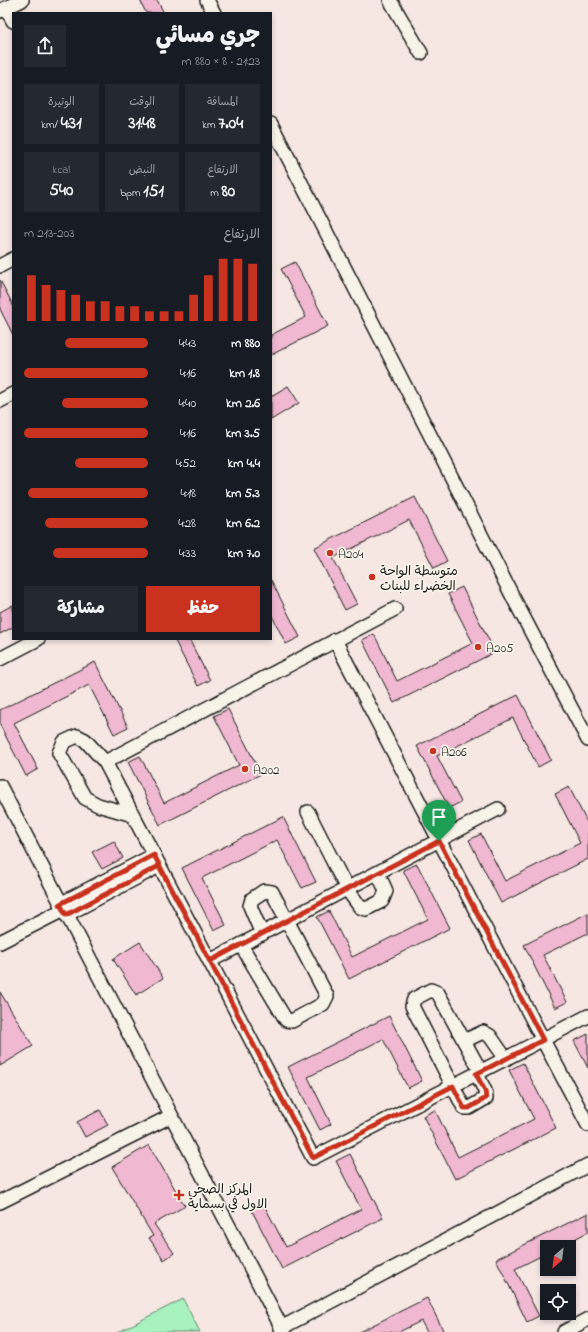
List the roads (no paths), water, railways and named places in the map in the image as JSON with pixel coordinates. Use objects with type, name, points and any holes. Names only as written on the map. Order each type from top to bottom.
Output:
[{"type":"street","points":[[12,20],[3,9],[22,0]]},
{"type":"street","points":[[207,0],[213,12]]},
{"type":"street","points":[[390,0],[421,54]]},
{"type":"street","points":[[272,126],[588,740]]},
{"type":"street","points":[[0,266],[12,260]]},
{"type":"street","points":[[0,401],[12,395]]},
{"type":"street","points":[[105,762],[395,609]]},
{"type":"street","points":[[0,659],[36,640]]},
{"type":"street","points":[[335,640],[588,1125]]},
{"type":"street","points":[[133,815],[98,805],[85,798],[59,753],[64,742],[77,736],[85,740],[105,762],[133,815],[156,861],[313,1158],[588,1016]]},
{"type":"street","points":[[0,786],[63,910],[283,1330],[588,1164]]},
{"type":"street","points":[[210,961],[498,809]]},
{"type":"street","points":[[308,812],[347,889],[360,907],[366,909],[382,901],[386,891],[378,873]]},
{"type":"street","points":[[0,942],[156,861]]},
{"type":"street","points":[[241,945],[286,1020],[292,1021],[323,1004],[327,996],[272,892],[264,891],[252,899],[250,906],[262,934]]},
{"type":"street","points":[[431,990],[438,993],[464,1041],[479,1073],[486,1098],[469,1108],[464,1108],[453,1086],[412,1006],[414,998],[431,990]]},
{"type":"street","points":[[464,1041],[483,1032],[490,1036],[506,1059]]},
{"type":"street","points":[[0,1202],[171,1116]]},
{"type":"street","points":[[564,1332],[588,1320]]},
{"type":"place","name":"A204","points":[[330,553]]},
{"type":"place","name":"متوسطة الواحة الخضراء للبنات","points":[[372,577]]},
{"type":"place","name":"A205","points":[[478,647]]},
{"type":"place","name":"A206","points":[[433,751]]},
{"type":"place","name":"A202","points":[[245,769]]},
{"type":"place","name":"المركز الصحي الاول في بسماية","points":[[179,1195]]}]
